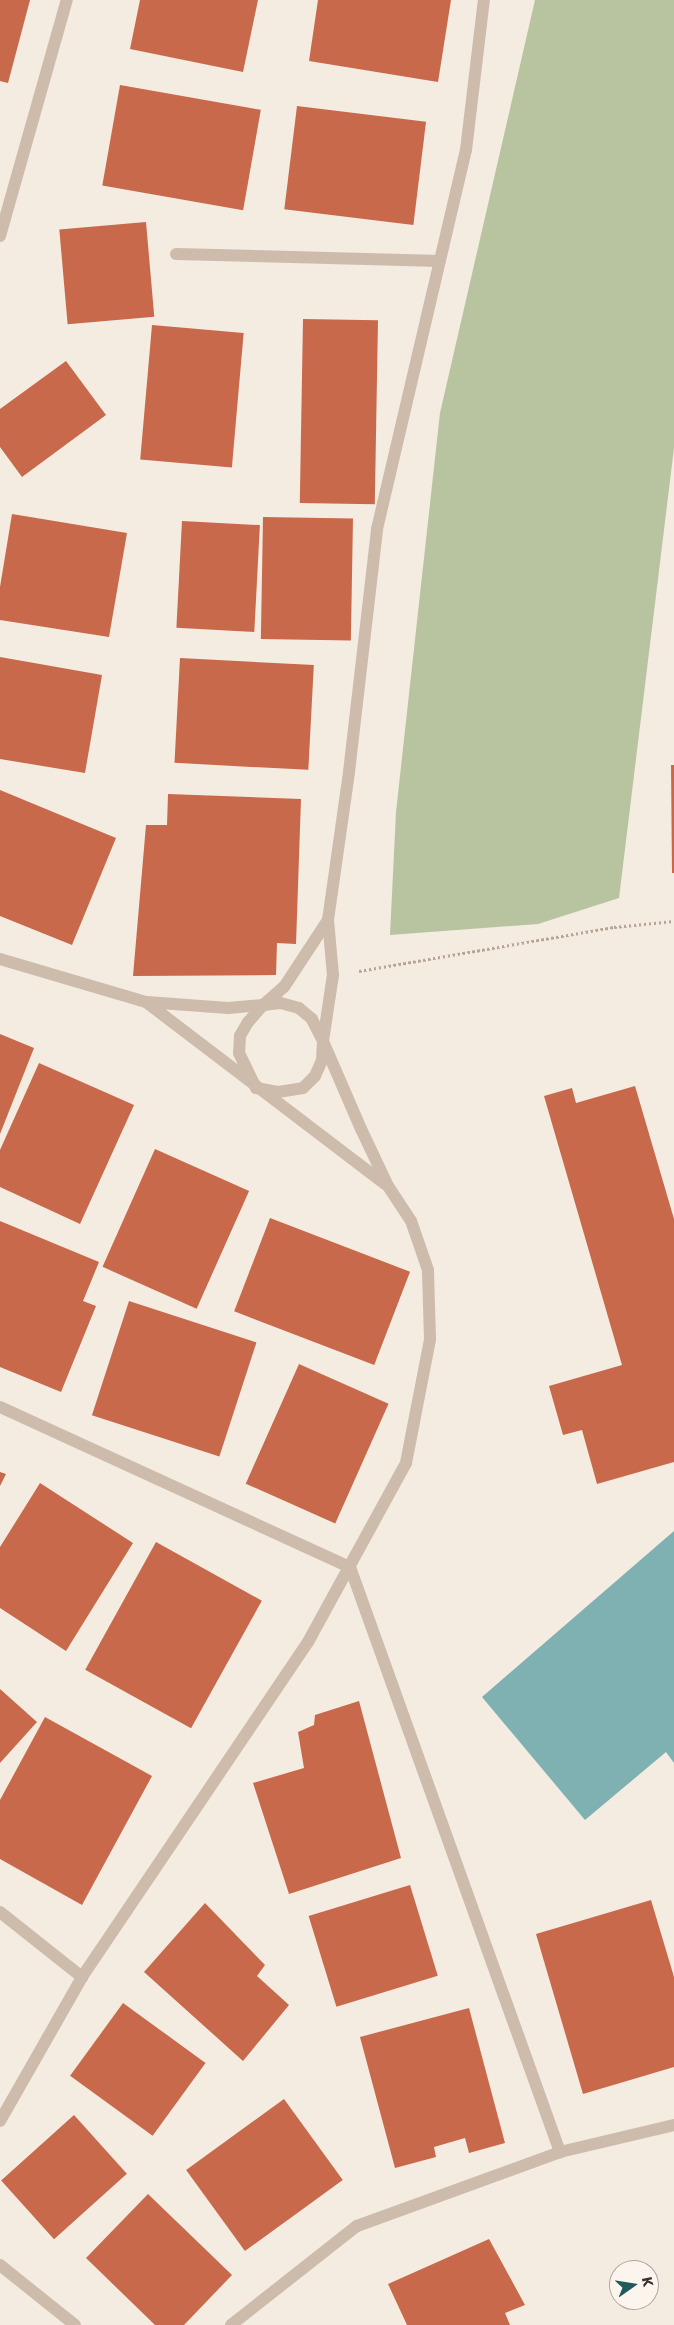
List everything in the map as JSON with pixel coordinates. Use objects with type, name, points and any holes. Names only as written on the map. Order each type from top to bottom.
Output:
[{"type":"street","points":[[0,236],[67,0]]},
{"type":"street","points":[[256,1088],[278,1092],[303,1088],[315,1076],[322,1060],[333,975],[328,920],[349,772],[377,529],[466,150],[484,0]]},
{"type":"street","points":[[176,254],[440,261]]},
{"type":"street","points":[[256,1088],[239,1053],[240,1036],[248,1022],[284,987],[328,920]]},
{"type":"street","points":[[0,959],[146,1002],[228,1008],[280,1003],[299,1008],[312,1019],[388,1186],[412,1221],[428,1270],[430,1339],[406,1463],[350,1567],[308,1642],[82,1977],[0,2121]]},
{"type":"street","points":[[146,1002],[256,1088],[306,1121],[388,1186]]},
{"type":"street","points":[[0,1407],[350,1567],[560,2152]]},
{"type":"street","points":[[0,1912],[82,1977]]},
{"type":"street","points":[[231,2325],[357,2226],[560,2152],[674,2125]]},
{"type":"street","points":[[0,2265],[75,2325]]},
{"type":"path","points":[[333,975],[614,927],[674,921]]},
{"type":"green space","points":[[535,0],[674,0],[674,448],[619,898],[538,924],[390,935],[396,812],[440,413]]},
{"type":"water","points":[[674,1531],[674,1763],[666,1752],[585,1820],[482,1697]]},
{"type":"building","points":[[0,0],[30,0],[8,83],[0,81]]},
{"type":"building","points":[[140,0],[258,0],[243,72],[130,49]]},
{"type":"building","points":[[318,0],[451,0],[438,82],[309,61]]},
{"type":"building","points":[[120,85],[261,110],[243,210],[102,185]]},
{"type":"building","points":[[297,106],[426,122],[413,225],[284,209]]},
{"type":"building","points":[[146,222],[154,317],[68,324],[59,230]]},
{"type":"building","points":[[303,319],[378,320],[375,504],[300,503]]},
{"type":"building","points":[[152,325],[244,333],[232,468],[140,459]]},
{"type":"building","points":[[66,361],[106,415],[22,477],[0,447],[0,409]]},
{"type":"building","points":[[12,514],[127,533],[109,637],[0,620],[0,587]]},
{"type":"building","points":[[263,517],[353,519],[351,641],[261,639]]},
{"type":"building","points":[[182,521],[260,525],[254,632],[176,628]]},
{"type":"building","points":[[0,657],[102,675],[85,773],[0,759]]},
{"type":"building","points":[[180,658],[314,665],[308,770],[175,763]]},
{"type":"building","points":[[671,765],[674,765],[674,873],[672,873]]},
{"type":"building","points":[[0,790],[116,838],[72,945],[0,916]]},
{"type":"building","points":[[168,794],[301,799],[296,944],[277,943],[276,975],[133,976],[146,825],[167,825]]},
{"type":"building","points":[[0,1034],[34,1048],[0,1134]]},
{"type":"building","points":[[39,1063],[134,1105],[80,1224],[0,1187],[0,1150]]},
{"type":"building","points":[[635,1086],[674,1219],[674,1462],[597,1484],[582,1430],[563,1435],[549,1386],[622,1365],[544,1096],[572,1088],[576,1103]]},
{"type":"building","points":[[155,1149],[249,1191],[197,1309],[103,1267]]},
{"type":"building","points":[[270,1218],[410,1272],[374,1365],[234,1311]]},
{"type":"building","points":[[0,1221],[99,1262],[83,1301],[96,1306],[61,1392],[0,1367]]},
{"type":"building","points":[[129,1301],[256,1342],[219,1457],[92,1415]]},
{"type":"building","points":[[299,1364],[389,1404],[335,1524],[246,1484]]},
{"type":"building","points":[[0,1472],[6,1474],[0,1486]]},
{"type":"building","points":[[40,1483],[133,1543],[66,1651],[0,1608],[0,1547]]},
{"type":"building","points":[[156,1542],[262,1601],[191,1728],[85,1670]]},
{"type":"building","points":[[0,1689],[37,1722],[0,1763]]},
{"type":"building","points":[[359,1701],[401,1858],[289,1894],[253,1783],[304,1768],[298,1732],[314,1725],[315,1715]]},
{"type":"building","points":[[45,1717],[152,1776],[82,1905],[0,1859],[0,1800]]},
{"type":"building","points":[[410,1885],[438,1976],[336,2007],[309,1916]]},
{"type":"building","points":[[651,1900],[674,1977],[674,2067],[583,2094],[536,1934]]},
{"type":"building","points":[[205,1903],[265,1965],[257,1976],[289,2005],[243,2061],[144,1972]]},
{"type":"building","points":[[123,2003],[206,2063],[153,2136],[70,2076]]},
{"type":"building","points":[[469,2008],[505,2143],[469,2153],[465,2138],[434,2147],[436,2157],[395,2168],[360,2037]]},
{"type":"building","points":[[284,2099],[343,2180],[245,2251],[186,2170]]},
{"type":"building","points":[[74,2115],[127,2174],[54,2239],[1,2181]]},
{"type":"building","points":[[148,2194],[232,2275],[184,2325],[155,2325],[86,2258]]},
{"type":"building","points":[[489,2239],[525,2305],[505,2313],[510,2325],[407,2325],[388,2284]]}]
